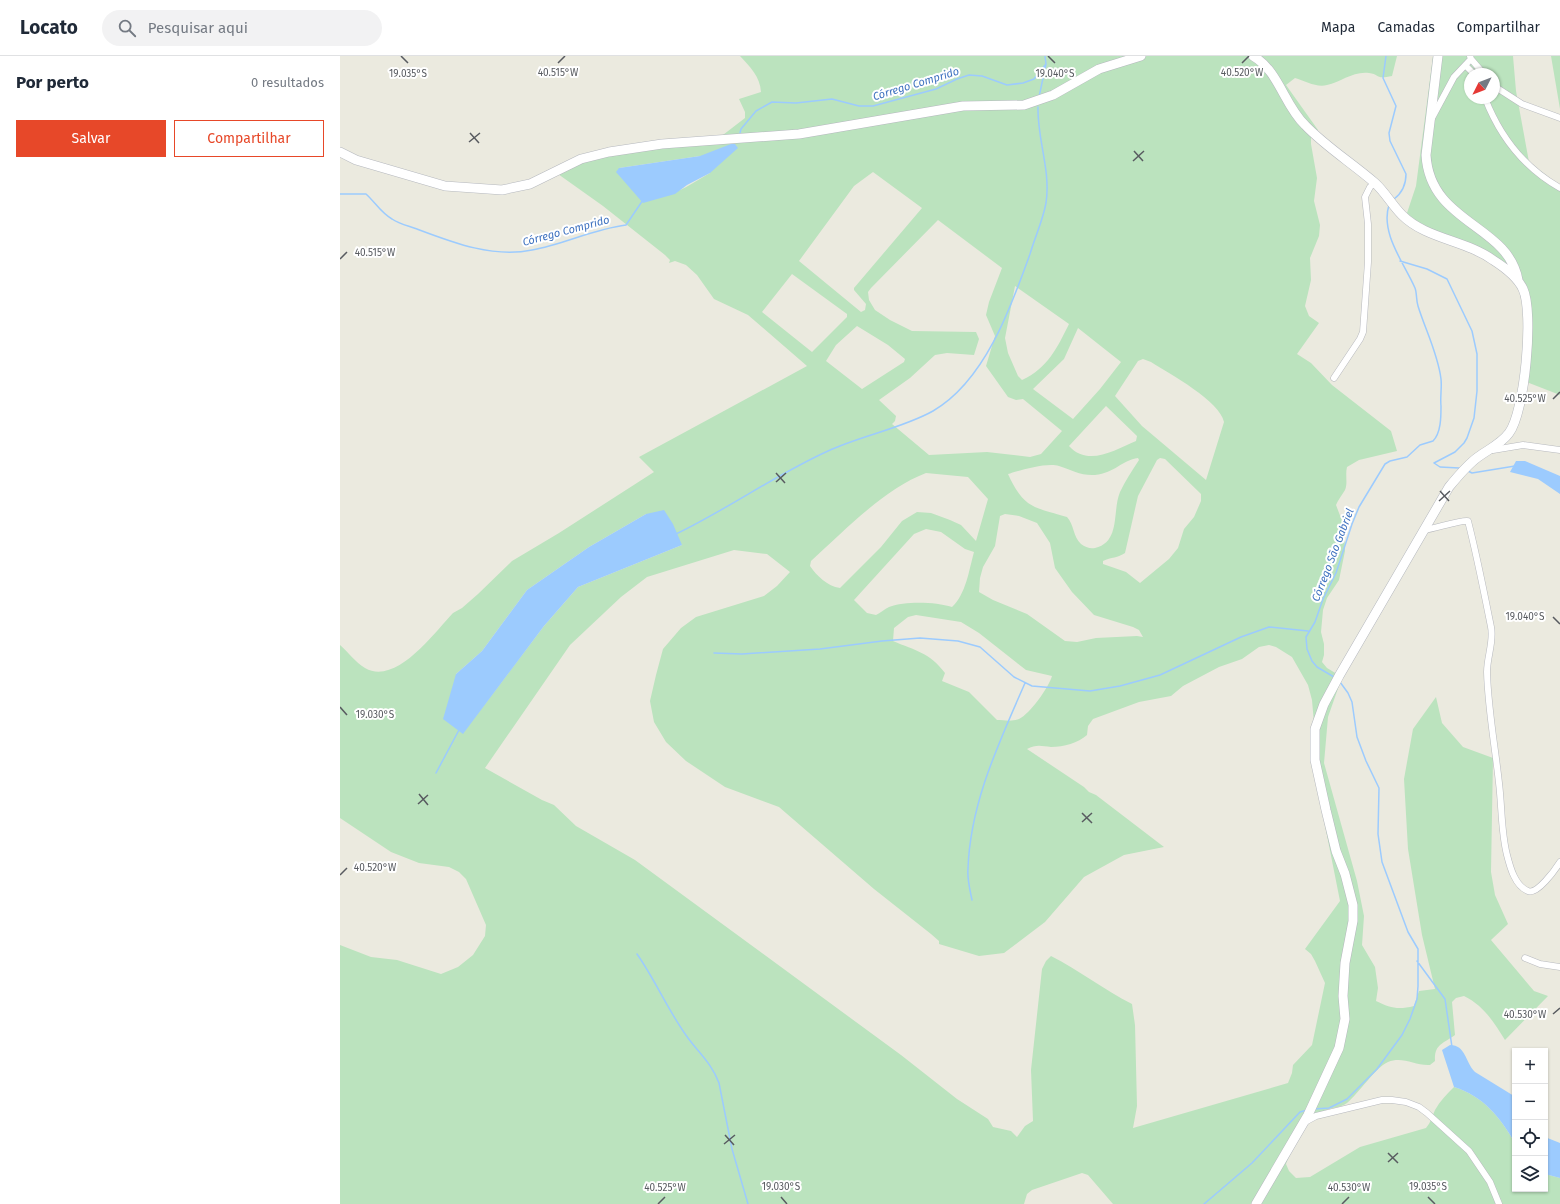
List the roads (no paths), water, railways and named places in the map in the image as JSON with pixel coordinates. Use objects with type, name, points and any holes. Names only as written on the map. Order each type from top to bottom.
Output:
[{"type":"street","points":[[340,152],[356,160],[445,186],[502,190],[530,184],[581,159],[609,152],[662,144],[799,134],[963,106],[1024,105],[1053,95],[1099,69],[1141,56]]},
{"type":"street","points":[[1253,56],[1269,70],[1294,113],[1304,125],[1375,183],[1401,214],[1417,227],[1482,253],[1504,268],[1518,280]]},
{"type":"street","points":[[1256,1204],[1304,1123],[1339,1048],[1345,1019],[1345,963],[1353,921],[1353,905],[1350,891],[1336,851],[1315,760],[1315,729],[1319,716],[1338,679],[1443,497],[1457,476],[1478,457],[1499,444],[1513,427],[1525,385],[1526,304],[1525,293],[1518,280],[1516,270],[1500,247],[1459,215],[1436,191],[1430,181],[1427,168],[1428,124],[1438,56]]},
{"type":"street","points":[[1428,124],[1454,77],[1466,66],[1471,58],[1479,68]]},
{"type":"street","points":[[1500,90],[1522,104],[1560,118]]},
{"type":"street","points":[[1488,104],[1497,126],[1514,152],[1530,167],[1560,188]]},
{"type":"street","points":[[1334,378],[1363,332],[1368,262],[1368,224],[1365,197],[1367,191],[1375,183]]},
{"type":"street","points":[[1489,450],[1523,445],[1560,450]]},
{"type":"street","points":[[1424,530],[1446,526],[1464,520],[1468,521],[1491,627],[1488,657],[1488,685],[1502,822],[1507,854],[1513,873],[1522,887],[1528,891],[1533,891],[1542,884],[1560,862]]},
{"type":"street","points":[[1525,958],[1540,964],[1560,967]]},
{"type":"street","points":[[1304,1123],[1316,1116],[1382,1100],[1392,1100],[1419,1107],[1469,1151],[1490,1182],[1499,1204]]},
{"type":"water","points":[[731,144],[735,144],[738,148],[710,173],[687,185],[675,194],[643,203],[616,172],[619,168],[700,156]]},
{"type":"water","points":[[1516,461],[1525,461],[1560,476],[1560,494],[1538,479],[1510,472]]},
{"type":"water","points":[[664,510],[673,524],[682,545],[578,587],[544,626],[463,734],[443,719],[456,674],[482,651],[527,590],[589,547],[646,514]]},
{"type":"water","points":[[1450,1045],[1459,1048],[1475,1072],[1512,1095],[1512,1138],[1497,1116],[1490,1109],[1474,1096],[1454,1087],[1442,1050]]},
{"type":"water","points":[[1548,1138],[1560,1143],[1560,1178],[1548,1175]]},
{"type":"waterway","points":[[1039,97],[1046,64],[1045,56]]},
{"type":"waterway","name":"Córrego São Gabriel","points":[[1386,56],[1383,78],[1396,106],[1389,133],[1390,141],[1406,174],[1403,188],[1394,199]]},
{"type":"waterway","name":"Córrego Comprido","points":[[740,133],[741,129],[756,111],[772,102],[796,103],[832,99],[859,106],[873,106],[936,89],[969,75],[982,76],[1007,85],[1023,83],[1034,79],[1046,64]]},
{"type":"waterway","points":[[676,534],[808,460],[840,446],[895,427],[933,411],[951,398],[967,381],[982,362],[1005,319],[1023,275],[1045,209],[1047,179],[1038,119],[1038,107]]},
{"type":"waterway","name":"Córrego Comprido","points":[[340,194],[366,194],[388,217],[398,222],[459,244],[488,251],[503,252],[532,250],[602,230],[626,225],[643,200]]},
{"type":"waterway","name":"Córrego São Gabriel","points":[[1334,677],[1317,667],[1312,661],[1307,649],[1306,637],[1315,622],[1323,599],[1336,573],[1359,507],[1385,464],[1390,461],[1407,457],[1420,445],[1433,441],[1438,434],[1441,420],[1441,382],[1439,370],[1418,306],[1415,288],[1394,248],[1390,237],[1387,216],[1389,205]]},
{"type":"waterway","points":[[1400,261],[1427,269],[1447,279],[1472,331],[1477,354],[1477,391],[1474,418],[1464,443],[1455,452],[1434,463],[1440,467],[1459,468]]},
{"type":"waterway","points":[[1468,471],[1472,473],[1515,466]]},
{"type":"waterway","points":[[714,653],[742,654],[820,649],[920,638],[958,641],[980,647],[1014,677],[1032,686],[1090,691],[1120,686],[1160,675],[1241,637],[1269,627],[1308,631]]},
{"type":"waterway","name":"Córrego São Gabriel","points":[[1314,1109],[1329,1108],[1347,1099],[1377,1069],[1402,1035],[1410,1019],[1417,999],[1418,986],[1418,949],[1408,932],[1382,862],[1378,834],[1379,788],[1366,761],[1357,737],[1352,702],[1348,693],[1340,682]]},
{"type":"waterway","points":[[972,900],[968,873],[970,845],[974,821],[980,797],[996,751],[1025,683]]},
{"type":"waterway","points":[[436,773],[459,730]]},
{"type":"waterway","points":[[637,954],[681,1028],[709,1064],[716,1076],[719,1083],[732,1149],[748,1204]]},
{"type":"waterway","points":[[1417,961],[1445,999],[1452,1047]]},
{"type":"waterway","name":"Córrego São Gabriel","points":[[1204,1204],[1252,1163],[1300,1112],[1307,1110]]}]
